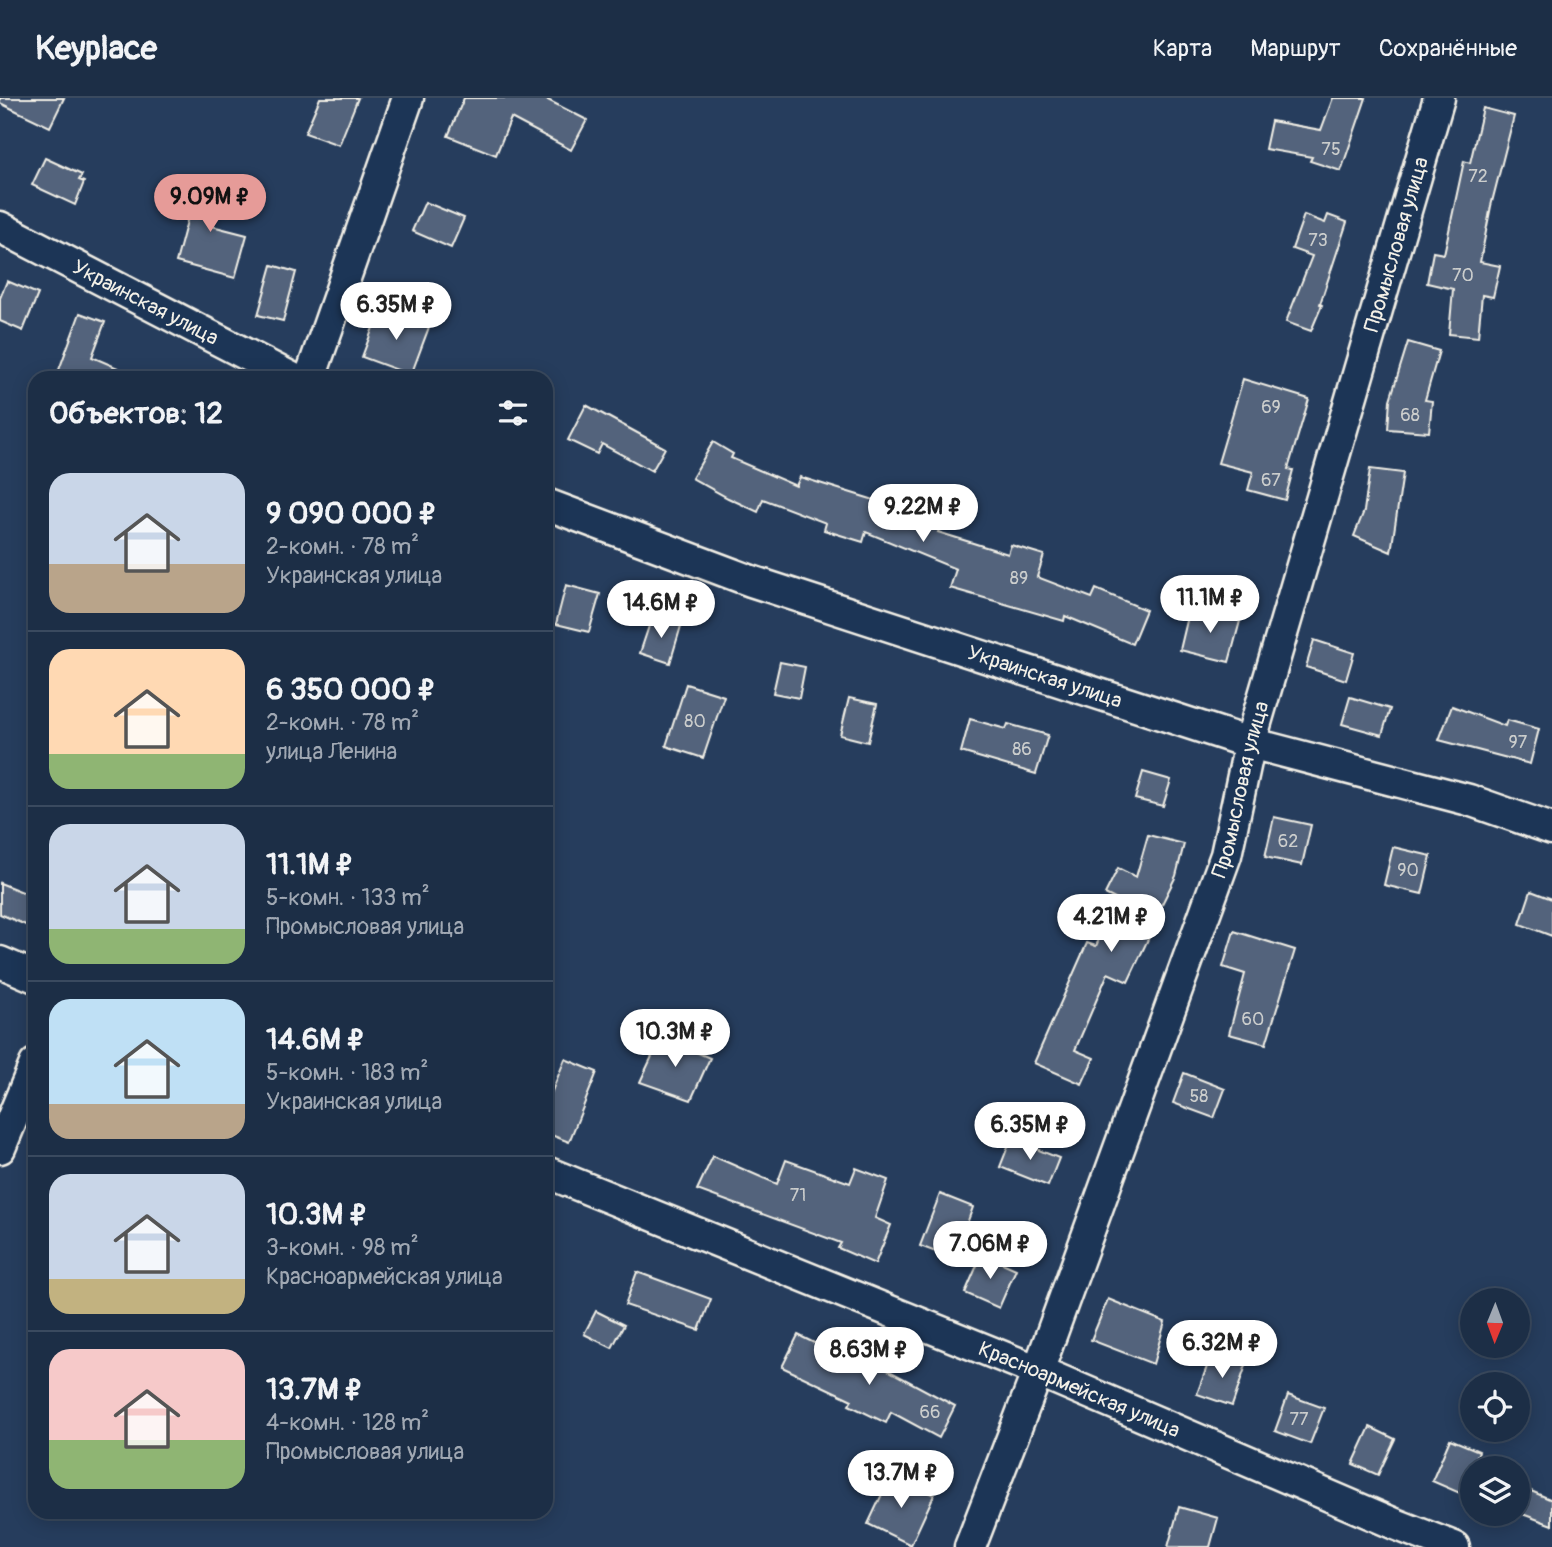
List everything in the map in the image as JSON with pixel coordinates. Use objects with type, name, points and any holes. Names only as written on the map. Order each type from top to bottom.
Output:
[{"type":"street","points":[[312,371],[408,98]]},
{"type":"street","name":"Промысловая улица","points":[[970,1547],[1038,1371],[1226,855],[1250,743],[1439,98]]},
{"type":"street","name":"Украинская улица","points":[[0,227],[278,371]]},
{"type":"street","name":"Украинская улица","points":[[553,507],[751,581],[1250,743],[1469,800],[1552,829]]},
{"type":"street","points":[[0,962],[28,974]]},
{"type":"street","points":[[0,1148],[28,1081]]},
{"type":"street","name":"Красноармейская улица","points":[[553,1175],[1038,1371],[1454,1547]]},
{"type":"building","points":[[0,98],[64,98],[50,127],[0,103]]},
{"type":"building","points":[[320,98],[358,98],[339,145],[305,133]]},
{"type":"building","points":[[464,98],[544,98],[587,120],[571,150],[511,118],[496,155],[448,136]]},
{"type":"building","points":[[1333,98],[1366,98],[1341,171],[1310,161],[1312,157],[1265,149],[1271,121],[1321,130]]},
{"type":"building","points":[[1483,108],[1514,116],[1480,262],[1500,266],[1493,297],[1482,295],[1478,337],[1449,334],[1453,289],[1427,283],[1433,252],[1444,254],[1464,161],[1470,163]]},
{"type":"building","points":[[45,158],[82,175],[79,180],[84,182],[75,205],[32,185]]},
{"type":"building","points":[[199,176],[229,189],[212,226],[247,235],[235,278],[176,262]]},
{"type":"building","points":[[425,202],[464,218],[451,248],[412,231]]},
{"type":"building","points":[[1304,215],[1325,223],[1328,215],[1347,222],[1320,304],[1322,305],[1311,331],[1286,322],[1312,256],[1292,249]]},
{"type":"building","points":[[272,265],[296,272],[283,321],[258,315]]},
{"type":"building","points":[[7,281],[38,294],[23,331],[0,321],[0,298]]},
{"type":"building","points":[[380,309],[429,327],[412,371],[400,371],[362,357]]},
{"type":"building","points":[[80,313],[105,322],[92,357],[125,371],[59,371]]},
{"type":"building","points":[[1408,342],[1439,351],[1425,400],[1432,401],[1429,432],[1388,429],[1390,400]]},
{"type":"building","points":[[1243,379],[1309,399],[1288,469],[1293,470],[1285,500],[1248,490],[1253,472],[1218,463]]},
{"type":"building","points":[[586,405],[665,448],[652,471],[602,444],[597,454],[568,440]]},
{"type":"building","points":[[713,442],[733,454],[731,458],[796,486],[800,477],[913,512],[916,505],[944,517],[938,532],[1008,554],[1011,545],[1044,555],[1037,577],[1092,598],[1096,589],[1146,610],[1132,644],[1065,616],[1064,621],[950,588],[956,569],[866,532],[863,542],[824,530],[826,523],[763,499],[758,512],[728,498],[692,478]]},
{"type":"building","points":[[1370,469],[1403,473],[1391,552],[1354,536],[1364,511]]},
{"type":"building","points":[[566,585],[600,594],[589,632],[556,624]]},
{"type":"building","points":[[1190,608],[1240,621],[1229,662],[1180,650]]},
{"type":"building","points":[[652,617],[681,626],[670,663],[640,653]]},
{"type":"building","points":[[1314,640],[1354,653],[1346,680],[1306,667]]},
{"type":"building","points":[[780,662],[805,667],[799,698],[773,693]]},
{"type":"building","points":[[686,684],[724,696],[703,758],[666,746]]},
{"type":"building","points":[[1350,697],[1390,709],[1382,735],[1342,724]]},
{"type":"building","points":[[849,698],[877,704],[868,742],[840,735]]},
{"type":"building","points":[[1452,706],[1505,726],[1507,720],[1539,729],[1530,764],[1439,740]]},
{"type":"building","points":[[970,719],[1006,729],[1008,724],[1048,735],[1036,774],[961,752]]},
{"type":"building","points":[[1143,772],[1171,780],[1163,806],[1135,799]]},
{"type":"building","points":[[1274,817],[1311,825],[1302,865],[1265,857]]},
{"type":"building","points":[[1148,835],[1184,844],[1176,876],[1146,936],[1149,937],[1128,982],[1108,973],[1075,1050],[1094,1058],[1082,1084],[1034,1063],[1087,943],[1096,946],[1117,900],[1105,894],[1118,868],[1136,877]]},
{"type":"building","points":[[1393,847],[1431,856],[1422,894],[1384,885]]},
{"type":"building","points":[[0,883],[28,894],[28,926],[0,914]]},
{"type":"building","points":[[1531,891],[1552,899],[1552,936],[1520,924]]},
{"type":"building","points":[[1234,931],[1295,950],[1266,1044],[1229,1034],[1245,974],[1223,967]]},
{"type":"building","points":[[661,1037],[710,1058],[691,1100],[640,1082]]},
{"type":"building","points":[[565,1059],[597,1072],[569,1142],[553,1136],[553,1089]]},
{"type":"building","points":[[1184,1073],[1225,1089],[1214,1118],[1173,1103]]},
{"type":"building","points":[[1011,1139],[1059,1158],[1048,1186],[1000,1167]]},
{"type":"building","points":[[713,1156],[777,1184],[786,1160],[850,1183],[856,1168],[888,1180],[875,1218],[891,1225],[875,1264],[838,1248],[841,1243],[697,1190]]},
{"type":"building","points":[[940,1194],[973,1207],[954,1259],[920,1246]]},
{"type":"building","points":[[982,1254],[1016,1269],[999,1308],[965,1293]]},
{"type":"building","points":[[637,1272],[711,1299],[699,1330],[625,1305]]},
{"type":"building","points":[[1108,1299],[1165,1322],[1153,1364],[1091,1340]]},
{"type":"building","points":[[596,1311],[624,1325],[612,1348],[584,1334]]},
{"type":"building","points":[[798,1335],[867,1369],[871,1361],[955,1406],[939,1438],[891,1412],[886,1423],[849,1405],[852,1400],[782,1367]]},
{"type":"building","points":[[1212,1353],[1246,1365],[1232,1406],[1197,1394]]},
{"type":"building","points":[[1288,1395],[1324,1408],[1310,1444],[1275,1431]]},
{"type":"building","points":[[1370,1427],[1395,1439],[1378,1475],[1353,1464]]},
{"type":"building","points":[[1450,1439],[1479,1451],[1477,1456],[1460,1456],[1460,1493],[1432,1481]]},
{"type":"building","points":[[891,1475],[934,1495],[911,1545],[868,1524]]},
{"type":"building","points":[[1530,1491],[1552,1500],[1552,1525],[1530,1517]]},
{"type":"building","points":[[1179,1507],[1218,1518],[1210,1547],[1168,1547]]}]
